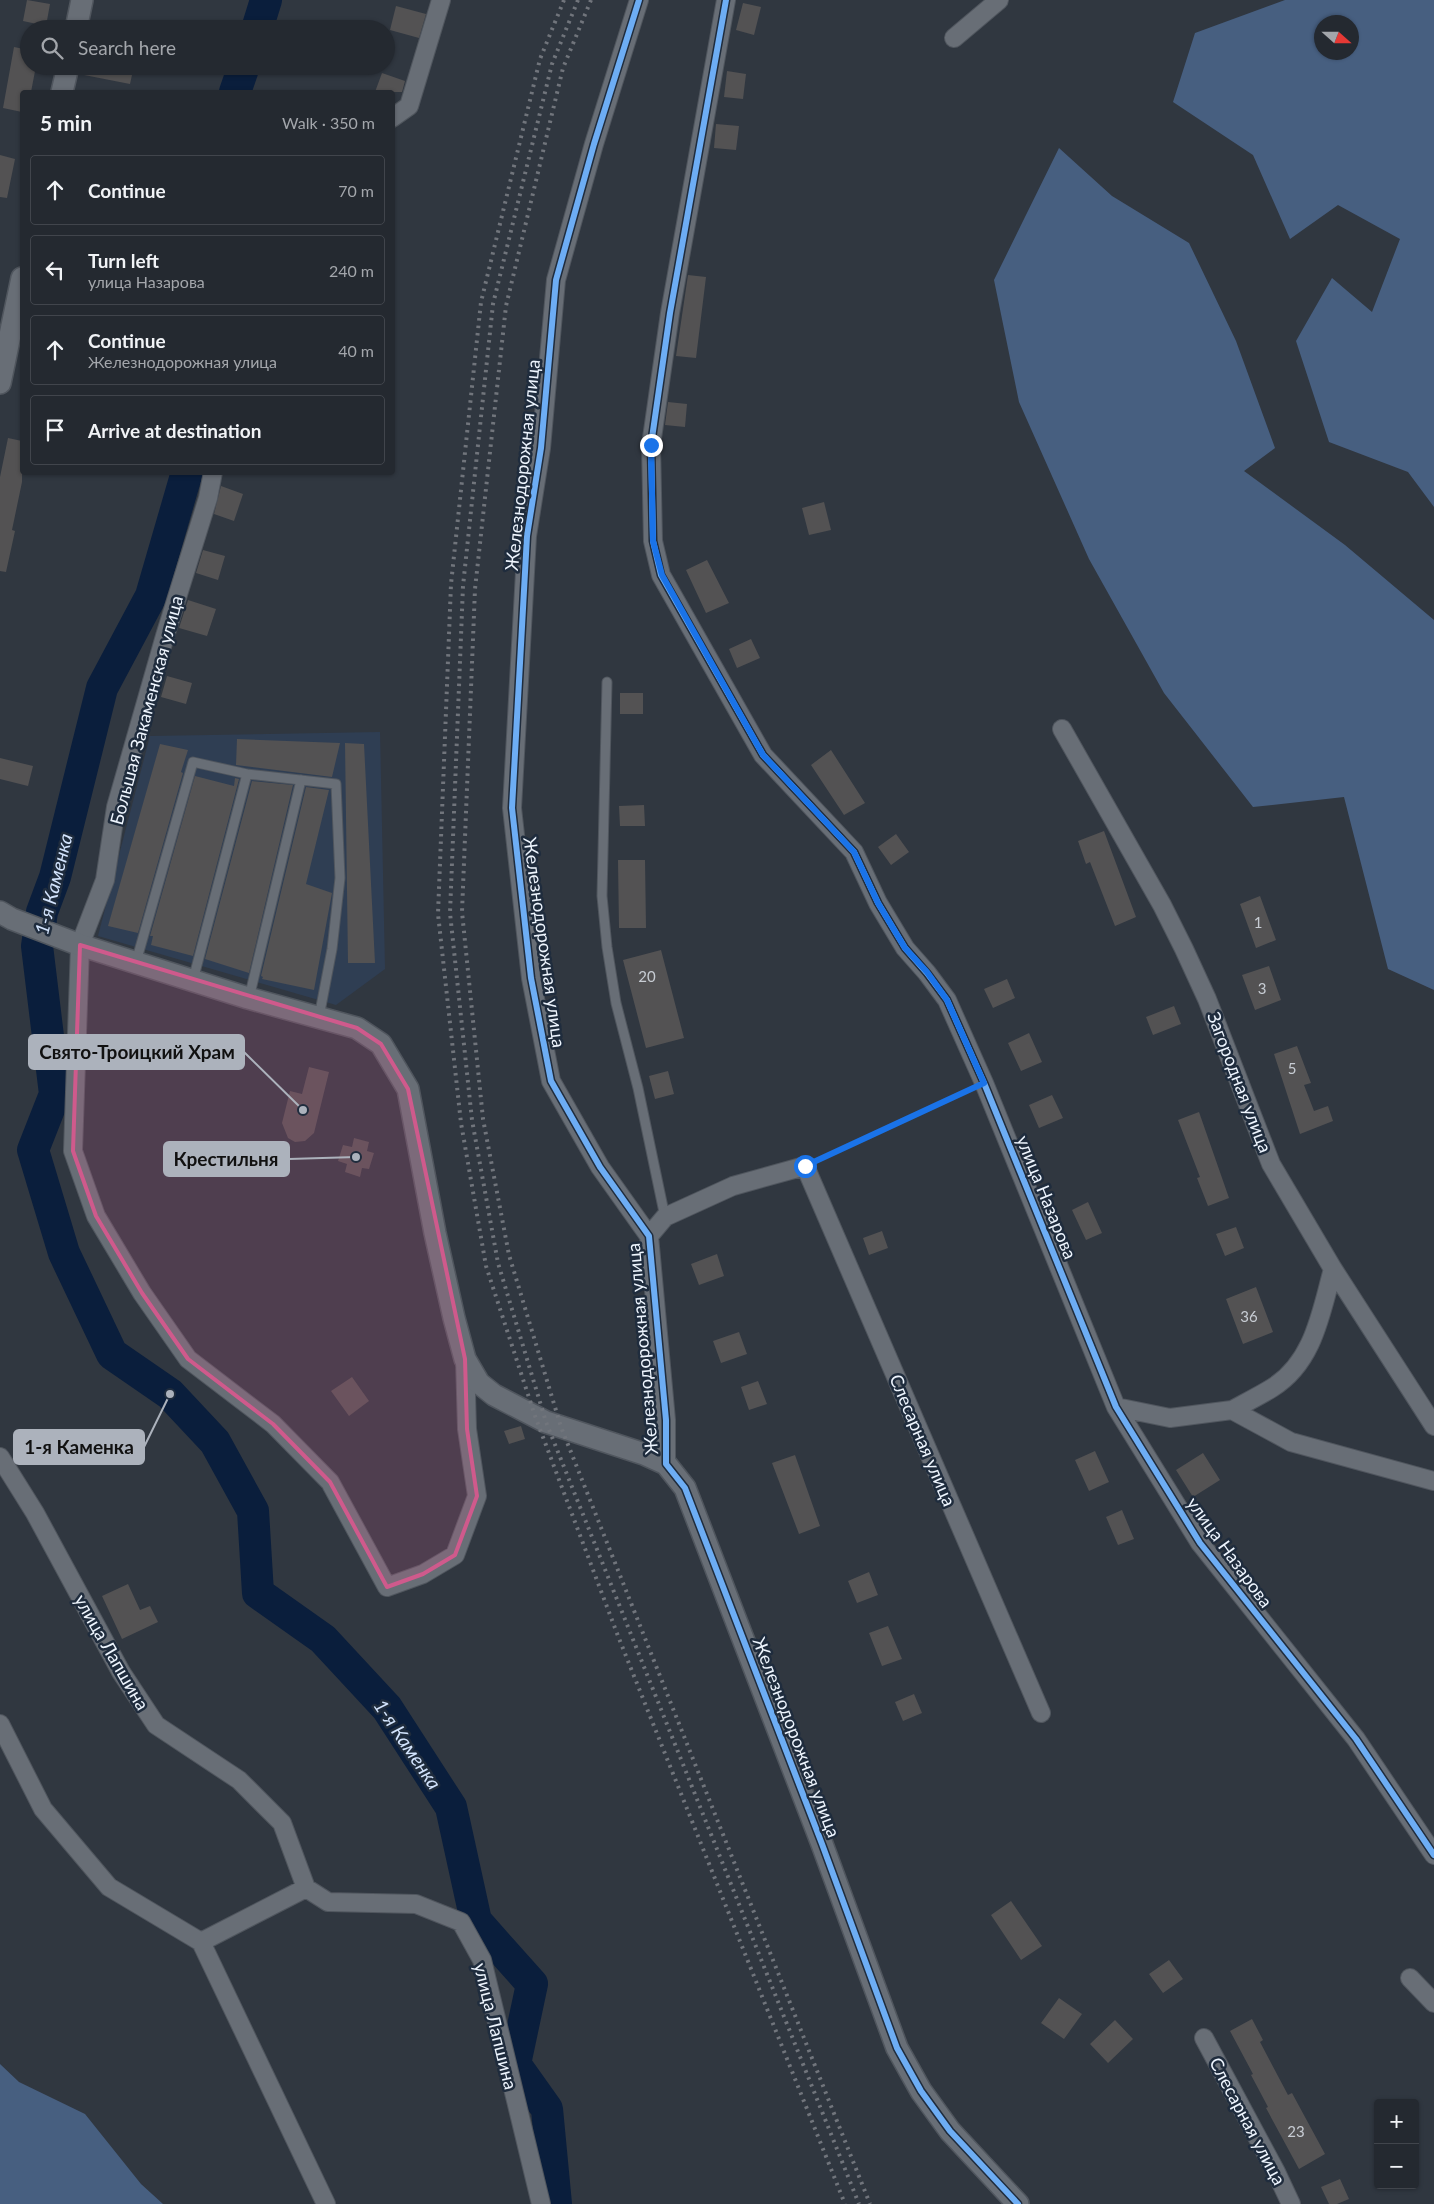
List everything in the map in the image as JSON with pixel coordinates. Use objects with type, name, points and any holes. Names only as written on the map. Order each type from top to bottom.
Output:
[{"type":"street","points":[[78,20],[82,0]]},
{"type":"street","points":[[395,116],[409,106],[441,0]]},
{"type":"street","name":"Железнодорожная улица","points":[[639,0],[594,144],[556,280],[541,448],[527,536],[512,808],[531,978],[551,1081],[600,1167],[649,1236],[666,1420],[666,1464],[685,1488],[822,1844],[897,2048],[921,2091],[950,2131],[1018,2204]]},
{"type":"street","name":"улица Назарова","points":[[726,0],[670,313],[651,445],[653,541],[662,575],[763,755],[854,852],[878,903],[905,948],[927,972],[947,1000],[984,1083],[1116,1407],[1200,1542],[1356,1739],[1434,1855]]},
{"type":"street","points":[[954,38],[999,0]]},
{"type":"street","points":[[62,90],[66,75]]},
{"type":"street","points":[[0,383],[20,288]]},
{"type":"street","name":"Большая Закаменская улица","points":[[213,475],[116,806],[105,880],[80,945],[73,1151],[96,1216],[142,1293],[188,1359],[273,1424],[330,1482],[386,1587],[423,1574],[455,1555],[477,1496],[467,1429],[465,1359]]},
{"type":"street","name":"Загородная улица","points":[[1062,729],[1184,949],[1207,999],[1271,1164],[1333,1269],[1434,1426]]},
{"type":"street","points":[[6,915],[80,945],[248,998],[357,1028],[381,1044],[408,1089],[435,1233],[465,1359],[479,1383],[494,1395],[546,1422],[644,1454],[666,1464]]},
{"type":"street","points":[[649,1236],[665,1217],[733,1186],[805,1166]]},
{"type":"street","name":"Слесарная улица","points":[[805,1166],[1041,1714]]},
{"type":"street","points":[[1116,1407],[1170,1418],[1232,1410],[1274,1387],[1295,1368],[1313,1341],[1333,1269]]},
{"type":"street","points":[[1232,1410],[1290,1442],[1434,1481]]},
{"type":"street","name":"улица Лапшина","points":[[0,1457],[35,1513],[121,1672],[156,1725],[239,1780],[282,1822],[306,1888],[328,1902],[416,1904],[461,1922],[482,1960],[541,2204]]},
{"type":"street","points":[[0,1724],[43,1809],[109,1887],[201,1942],[326,2204]]},
{"type":"street","points":[[201,1942],[306,1888]]},
{"type":"street","points":[[1410,1978],[1434,2003]]},
{"type":"street","name":"Слесарная улица","points":[[1204,2038],[1276,2172],[1291,2204]]},
{"type":"lane","points":[[607,682],[602,896],[607,947],[616,1004],[638,1088],[665,1217]]},
{"type":"lane","points":[[136,962],[193,762],[247,774],[336,784],[340,878],[332,949],[319,1018]]},
{"type":"lane","points":[[193,980],[247,774]]},
{"type":"lane","points":[[248,998],[301,780]]},
{"type":"path","points":[[805,1166],[984,1083]]},
{"type":"highlighted area","points":[[80,945],[357,1028],[381,1044],[408,1089],[465,1359],[467,1429],[477,1496],[455,1555],[423,1574],[387,1587],[330,1482],[273,1424],[188,1359],[142,1293],[96,1216],[73,1151]]},
{"type":"shaded area","points":[[1285,0],[1434,0],[1434,507],[1408,472],[1329,442],[1296,341],[1332,278],[1372,312],[1400,239],[1338,205],[1290,239],[1253,155],[1173,102],[1195,33]]},
{"type":"shaded area","points":[[1059,148],[1112,196],[1189,243],[1236,341],[1275,448],[1244,471],[1345,545],[1434,620],[1434,990],[1388,969],[1344,797],[1253,807],[1164,693],[1089,559],[1019,402],[994,280]]},
{"type":"shaded area","points":[[380,732],[385,969],[336,1005],[98,936],[150,736]]},
{"type":"shaded area","points":[[0,2064],[19,2082],[85,2114],[141,2184],[163,2204],[0,2204]]},
{"type":"building","points":[[27,0],[50,4],[47,20],[23,20]]},
{"type":"building","points":[[743,3],[761,7],[754,35],[736,30]]},
{"type":"building","points":[[396,6],[426,14],[419,38],[395,31],[395,20],[392,20]]},
{"type":"building","points":[[14,47],[20,48],[20,75],[34,75],[31,90],[20,90],[20,112],[3,108]]},
{"type":"building","points":[[727,71],[746,74],[743,99],[724,97]]},
{"type":"building","points":[[84,75],[132,75],[130,84]]},
{"type":"building","points":[[381,75],[388,75],[405,81],[402,92],[376,90]]},
{"type":"building","points":[[716,124],[739,126],[736,150],[714,148]]},
{"type":"building","points":[[0,155],[15,159],[7,198],[0,197]]},
{"type":"building","points":[[688,275],[706,277],[696,358],[676,356]]},
{"type":"building","points":[[668,402],[687,404],[685,427],[665,425]]},
{"type":"building","points":[[8,438],[20,441],[20,475],[22,475],[22,482],[12,530],[15,531],[6,572],[0,571],[0,477]]},
{"type":"building","points":[[221,486],[243,494],[234,521],[214,514]]},
{"type":"building","points":[[824,502],[831,530],[809,535],[802,508]]},
{"type":"building","points":[[203,550],[225,556],[218,580],[196,573]]},
{"type":"building","points":[[707,560],[729,603],[706,613],[686,570]]},
{"type":"building","points":[[188,600],[216,609],[207,636],[179,628]]},
{"type":"building","points":[[751,639],[760,658],[737,668],[729,649]]},
{"type":"building","points":[[167,676],[192,683],[186,704],[161,697]]},
{"type":"building","points":[[620,693],[643,693],[643,714],[620,714]]},
{"type":"building","points":[[237,739],[340,743],[332,777],[236,765]]},
{"type":"building","points":[[345,743],[364,744],[375,963],[348,963]]},
{"type":"building","points":[[160,744],[188,750],[138,933],[108,926]]},
{"type":"building","points":[[831,750],[865,803],[844,815],[811,765]]},
{"type":"building","points":[[0,758],[33,766],[28,786],[0,779]]},
{"type":"building","points":[[195,776],[234,786],[235,778],[239,779],[193,956],[151,945],[153,936],[150,936]]},
{"type":"building","points":[[252,781],[293,785],[249,973],[205,959]]},
{"type":"building","points":[[306,787],[329,790],[306,884],[332,893],[314,990],[262,979],[263,977],[261,976]]},
{"type":"building","points":[[644,805],[645,826],[620,826],[619,806]]},
{"type":"building","points":[[1104,831],[1136,917],[1115,926],[1090,862],[1086,864],[1078,841]]},
{"type":"building","points":[[896,834],[909,852],[891,865],[878,847]]},
{"type":"building","points":[[618,860],[645,860],[646,928],[619,928]]},
{"type":"building","points":[[1260,896],[1276,940],[1256,948],[1240,904]]},
{"type":"building","points":[[661,950],[684,1038],[646,1048],[623,960]]},
{"type":"building","points":[[1269,966],[1281,1000],[1255,1010],[1242,975]]},
{"type":"building","points":[[1007,979],[1015,998],[993,1008],[984,989]]},
{"type":"building","points":[[1174,1006],[1181,1024],[1153,1035],[1146,1017]]},
{"type":"building","points":[[1029,1033],[1042,1062],[1021,1071],[1008,1043]]},
{"type":"building","points":[[1297,1046],[1311,1083],[1304,1085],[1314,1111],[1328,1106],[1333,1121],[1300,1134],[1274,1054]]},
{"type":"building","points":[[309,1067],[329,1072],[314,1133],[305,1141],[295,1142],[288,1138],[282,1123],[290,1091],[302,1094]]},
{"type":"building","points":[[668,1071],[674,1094],[655,1099],[649,1076]]},
{"type":"building","points":[[1052,1095],[1063,1118],[1039,1128],[1029,1105]]},
{"type":"building","points":[[1199,1112],[1229,1198],[1208,1206],[1197,1178],[1200,1177],[1178,1120]]},
{"type":"building","points":[[354,1138],[369,1142],[367,1151],[374,1153],[369,1169],[362,1168],[360,1177],[345,1172],[347,1164],[338,1161],[343,1145],[352,1147]]},
{"type":"building","points":[[1088,1202],[1102,1233],[1086,1240],[1072,1210]]},
{"type":"building","points":[[1236,1227],[1244,1248],[1225,1256],[1216,1234]]},
{"type":"building","points":[[882,1231],[888,1248],[869,1255],[863,1238]]},
{"type":"building","points":[[717,1254],[724,1276],[699,1285],[691,1264]]},
{"type":"building","points":[[1256,1287],[1273,1332],[1243,1344],[1226,1299]]},
{"type":"building","points":[[739,1332],[747,1354],[721,1363],[713,1341]]},
{"type":"building","points":[[352,1377],[369,1401],[349,1416],[331,1391]]},
{"type":"building","points":[[758,1381],[767,1404],[749,1410],[741,1387]]},
{"type":"building","points":[[521,1426],[525,1439],[509,1444],[504,1431]]},
{"type":"building","points":[[1095,1451],[1109,1482],[1089,1491],[1075,1460]]},
{"type":"building","points":[[1203,1453],[1220,1480],[1193,1497],[1176,1470]]},
{"type":"building","points":[[795,1455],[820,1526],[799,1534],[772,1463]]},
{"type":"building","points":[[1122,1510],[1134,1539],[1118,1545],[1106,1517]]},
{"type":"building","points":[[869,1572],[878,1595],[857,1603],[848,1581]]},
{"type":"building","points":[[128,1584],[140,1610],[150,1606],[158,1622],[122,1639],[102,1596]]},
{"type":"building","points":[[888,1626],[902,1659],[882,1666],[869,1633]]},
{"type":"building","points":[[914,1694],[922,1713],[903,1721],[895,1702]]},
{"type":"building","points":[[1011,1901],[1042,1946],[1021,1960],[991,1915]]},
{"type":"building","points":[[1169,1960],[1183,1979],[1163,1993],[1149,1974]]},
{"type":"building","points":[[1059,1998],[1082,2014],[1064,2039],[1041,2023]]},
{"type":"building","points":[[1252,2019],[1263,2040],[1260,2042],[1288,2095],[1292,2093],[1325,2154],[1299,2169],[1266,2108],[1268,2107],[1251,2075],[1253,2074],[1230,2031]]},
{"type":"building","points":[[1115,2020],[1133,2039],[1108,2063],[1090,2044]]},
{"type":"building","points":[[1340,2179],[1349,2199],[1337,2204],[1329,2204],[1321,2187]]},
{"type":"waterway","name":"1-я Каменка","points":[[260,20],[266,0]]},
{"type":"waterway","name":"1-я Каменка","points":[[236,90],[241,75]]},
{"type":"waterway","name":"1-я Каменка","points":[[186,475],[151,596],[102,688],[55,877],[42,912],[37,946],[55,1094],[33,1150],[64,1253],[112,1354],[170,1394],[215,1442],[253,1511],[258,1593],[323,1639],[387,1708],[451,1807],[476,1921],[532,1984],[515,2064],[547,2109],[556,2204]]},
{"type":"railway","points":[[564,0],[540,59],[481,302],[451,584],[438,914],[461,1123],[486,1266],[535,1416],[618,1636],[845,2204]]},
{"type":"railway","points":[[578,0],[552,64],[493,304],[463,586],[450,913],[472,1120],[498,1263],[546,1422],[859,2204]]},
{"type":"railway","points":[[591,0],[563,68],[506,306],[475,589],[462,912],[483,1119],[509,1255],[561,1427],[870,2204]]},
{"type":"cycle path","points":[[639,0],[594,144],[556,280],[541,448],[527,536],[512,808],[531,978],[551,1081],[600,1167],[649,1236],[666,1420],[666,1464],[685,1488],[822,1844],[897,2048],[921,2091],[950,2131],[1018,2204]]},
{"type":"cycle path","points":[[726,0],[670,313],[651,445],[653,541],[661,575],[763,755],[854,852],[878,903],[905,948],[947,1000],[984,1083],[1116,1407],[1200,1543],[1356,1739],[1434,1855]]},
{"type":"place","name":"Свято-Троицкий Храм","points":[[303,1110]]},
{"type":"place","name":"Крестильня","points":[[356,1157]]},
{"type":"place","name":"1-я Каменка","points":[[170,1394]]},
{"type":"route","points":[[651,445],[653,541],[662,575],[763,755],[854,852],[878,903],[905,948],[927,972],[947,1000],[984,1083],[805,1166]]}]
